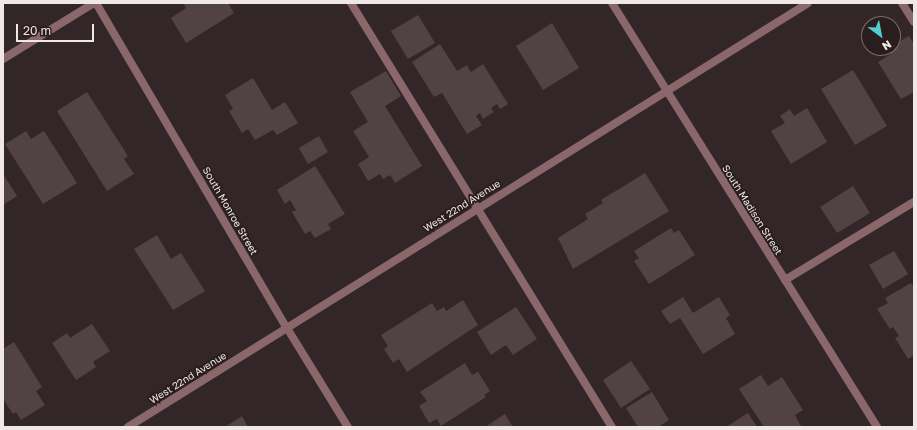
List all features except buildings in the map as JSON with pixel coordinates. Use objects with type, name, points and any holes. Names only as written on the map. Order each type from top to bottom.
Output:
[{"type":"street","points":[[3,59],[95,3]]},
{"type":"street","name":"South Monroe Street","points":[[95,3],[287,328],[348,427]]},
{"type":"street","points":[[351,3],[612,427]]},
{"type":"street","name":"South Madison Street","points":[[612,3],[877,427]]},
{"type":"street","name":"West 22nd Avenue","points":[[128,427],[476,208],[808,3]]},
{"type":"street","points":[[902,3],[914,22]]},
{"type":"street","points":[[785,280],[914,202]]}]
